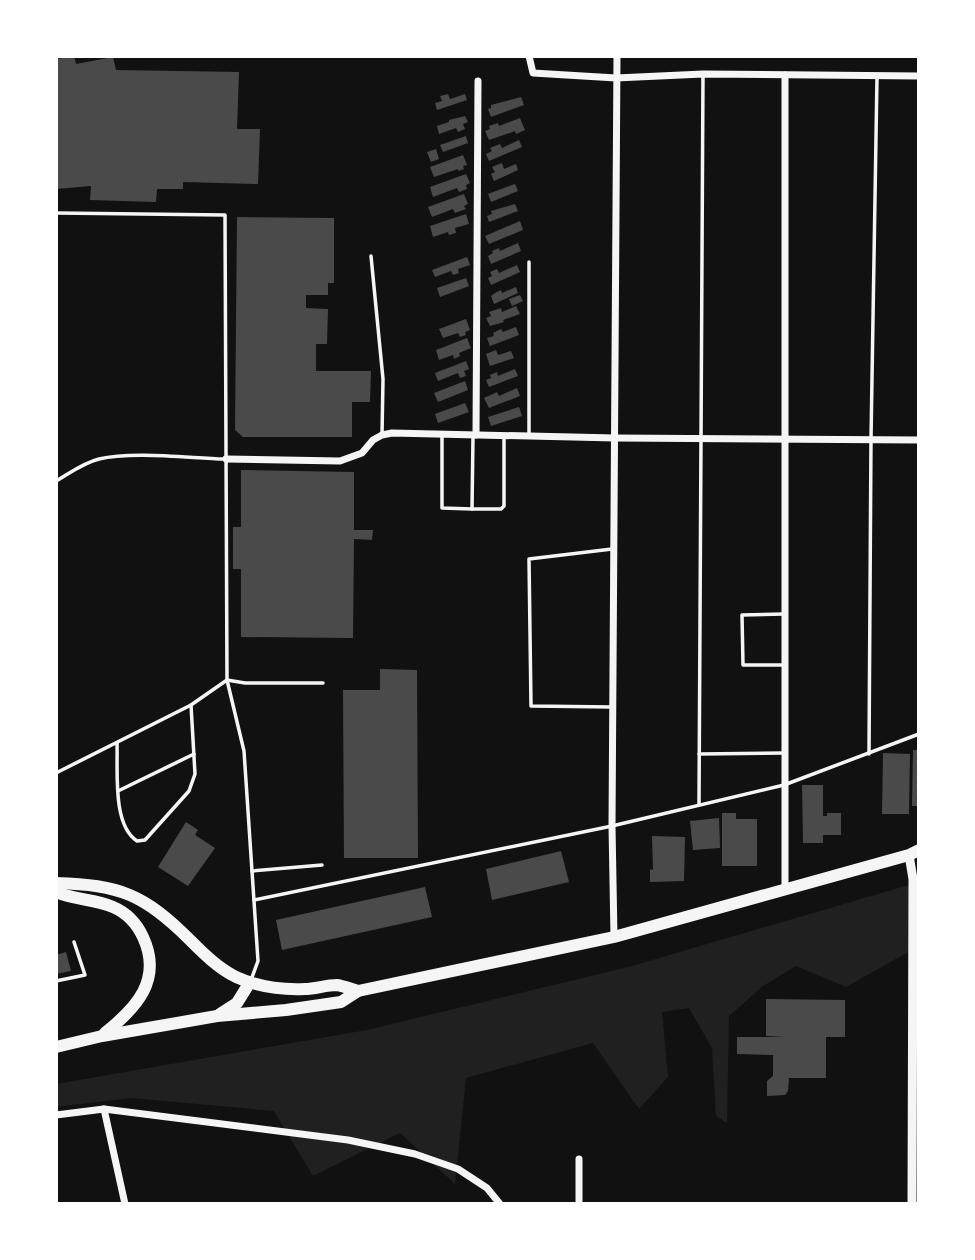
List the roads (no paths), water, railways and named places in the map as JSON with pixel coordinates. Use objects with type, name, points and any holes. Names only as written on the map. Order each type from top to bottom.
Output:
[{"type":"main road","points":[[56,1047],[102,1036],[217,1016],[341,1002],[358,991],[614,937],[914,853]]},
{"type":"main road","points":[[56,883],[95,884],[122,890],[166,918],[212,961],[250,982],[273,989],[337,985],[358,991]]},
{"type":"main road","points":[[56,891],[64,896],[92,900],[115,908],[128,916],[146,943],[150,965],[146,986],[128,1015],[102,1036]]},
{"type":"main road","points":[[217,1016],[237,1003],[250,982]]},
{"type":"street","points":[[529,56],[533,73],[617,78],[703,74],[919,76]]},
{"type":"street","points":[[614,937],[612,826],[617,56]]},
{"type":"street","points":[[785,889],[786,75]]},
{"type":"street","points":[[475,435],[478,81]]},
{"type":"street","points":[[226,459],[340,461],[362,453],[373,440],[382,435],[919,440]]},
{"type":"street","points":[[912,1204],[916,1132],[914,853]]},
{"type":"street","points":[[56,1115],[104,1109],[348,1140],[415,1154],[457,1169],[487,1188],[500,1204]]},
{"type":"street","points":[[104,1109],[125,1204]]},
{"type":"street","points":[[579,1159],[579,1204]]},
{"type":"lane","points":[[699,804],[703,74]]},
{"type":"lane","points":[[869,754],[877,75]]},
{"type":"lane","points":[[56,213],[225,215],[227,680],[244,751],[258,961],[250,982]]},
{"type":"lane","points":[[371,256],[383,379],[382,435]]},
{"type":"lane","points":[[528,435],[530,262]]},
{"type":"lane","points":[[442,434],[442,508],[472,509],[501,509],[504,506],[504,435]]},
{"type":"lane","points":[[472,509],[475,435]]},
{"type":"lane","points":[[56,481],[86,464],[117,456],[226,459]]},
{"type":"lane","points":[[613,707],[531,706],[529,559],[614,549]]},
{"type":"lane","points":[[784,614],[742,615],[743,665],[784,665]]},
{"type":"lane","points":[[56,773],[191,705],[227,680],[245,684],[323,683]]},
{"type":"lane","points":[[117,742],[120,815],[131,837],[137,841],[145,839],[189,791],[195,774],[191,705]]},
{"type":"lane","points":[[254,900],[612,826],[784,785],[919,734]]},
{"type":"lane","points":[[699,754],[784,753]]},
{"type":"lane","points":[[118,791],[194,754]]},
{"type":"lane","points":[[252,871],[322,865]]},
{"type":"lane","points":[[56,981],[85,975],[74,942]]}]
